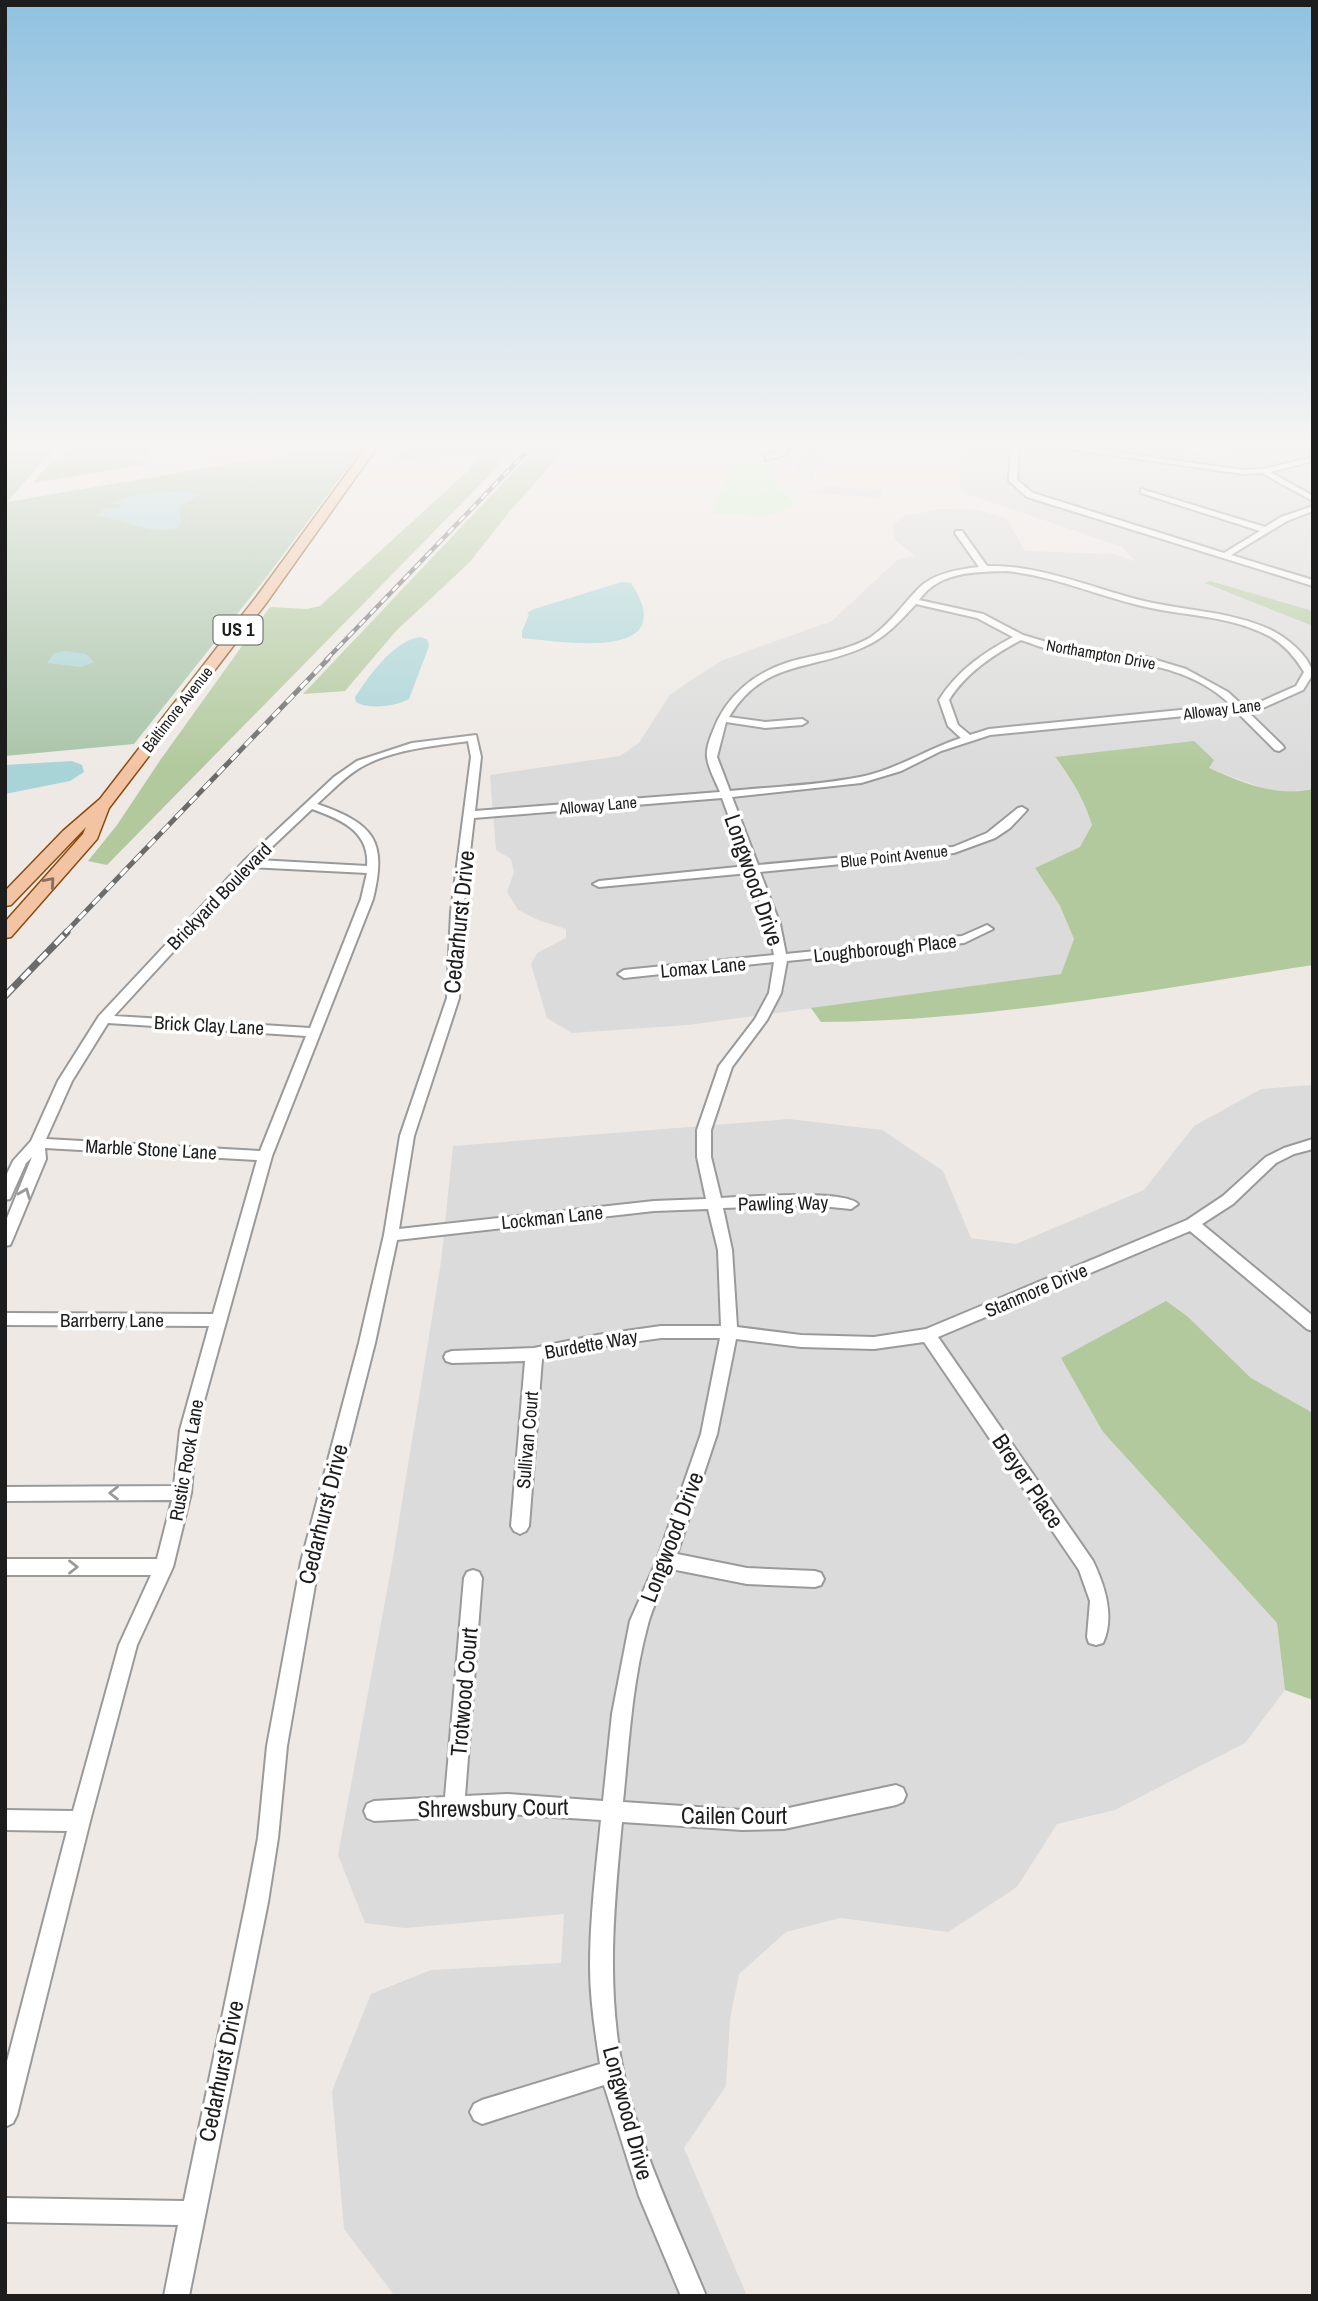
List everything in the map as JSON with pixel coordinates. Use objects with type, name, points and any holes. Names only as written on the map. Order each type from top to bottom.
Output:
[{"type":"main road","name":"Baltimore Avenue","points":[[5,901],[69,834],[106,802],[295,553]]},
{"type":"main road","name":"Baltimore Avenue","points":[[5,933],[91,836],[106,802]]},
{"type":"street","points":[[974,553],[985,569]]},
{"type":"street","points":[[1216,553],[1313,583]]},
{"type":"street","points":[[1224,556],[1228,553]]},
{"type":"street","name":"Alloway Lane","points":[[471,815],[725,795],[861,780],[897,769],[937,749],[989,732],[1240,709],[1279,700],[1300,688],[1311,672],[1299,655],[1270,633],[1220,616],[1144,604],[1052,574],[985,569],[948,575],[924,587],[892,624],[872,640],[847,650],[784,667],[762,677],[730,703],[713,738],[712,757],[725,795]]},
{"type":"street","name":"Northampton Drive","points":[[914,601],[980,616],[1020,637],[1052,647],[1146,660],[1183,671],[1216,688],[1279,748]]},
{"type":"street","points":[[968,738],[953,726],[944,700],[950,689],[994,650],[1020,637]]},
{"type":"street","points":[[723,719],[765,726],[802,722]]},
{"type":"street","name":"Brickyard Boulevard","points":[[5,1195],[20,1161],[37,1143],[65,1081],[104,1019],[248,863],[350,769],[377,756],[412,746],[472,737]]},
{"type":"street","name":"Cedarhurst Drive","points":[[176,2296],[257,1902],[268,1838],[277,1746],[310,1562],[323,1503],[361,1369],[391,1234],[407,1136],[453,998],[457,912],[476,757],[472,737]]},
{"type":"street","name":"Longwood Drive","points":[[694,2296],[651,2196],[626,2122],[612,2071],[603,2010],[601,1968],[603,1906],[630,1662],[639,1621],[666,1560],[709,1434],[729,1332],[725,1250],[704,1157],[704,1130],[726,1066],[761,1020],[775,993],[781,959],[774,924],[725,795]]},
{"type":"street","points":[[248,863],[375,870],[375,855],[363,832],[337,814],[309,805]]},
{"type":"street","name":"Blue Point Avenue","points":[[599,884],[954,850],[981,842],[1003,831],[1021,810]]},
{"type":"street","name":"Rustic Rock Lane","points":[[5,2115],[128,1646],[164,1567],[182,1493],[188,1430],[265,1156],[367,899],[375,870]]},
{"type":"street","name":"Loughborough Place","points":[[781,959],[964,939],[986,929]]},
{"type":"street","name":"Lomax Lane","points":[[624,974],[781,959]]},
{"type":"street","name":"Brick Clay Lane","points":[[104,1019],[314,1032]]},
{"type":"street","name":"Brickyard Boulevard","points":[[5,1241],[38,1159],[37,1143]]},
{"type":"street","name":"Marble Stone Lane","points":[[37,1143],[265,1156]]},
{"type":"street","name":"Stanmore Drive","points":[[729,1332],[801,1341],[874,1343],[928,1335],[1192,1224],[1228,1200],[1271,1160],[1313,1144]]},
{"type":"street","name":"Pawling Way","points":[[714,1205],[811,1200],[851,1204]]},
{"type":"street","name":"Lockman Lane","points":[[391,1234],[654,1206],[714,1205]]},
{"type":"street","points":[[1192,1224],[1313,1325]]},
{"type":"street","name":"Barrberry Lane","points":[[5,1319],[219,1320]]},
{"type":"street","name":"Burdette Way","points":[[452,1357],[534,1354],[661,1332],[729,1332]]},
{"type":"street","name":"Breyer Place","points":[[928,1335],[1087,1567],[1099,1601],[1096,1637]]},
{"type":"street","name":"Sullivan Court","points":[[520,1526],[534,1354]]},
{"type":"street","points":[[5,1494],[182,1493]]},
{"type":"street","points":[[666,1560],[747,1576],[815,1579]]},
{"type":"street","points":[[5,1567],[164,1567]]},
{"type":"street","name":"Trotwood Court","points":[[454,1807],[473,1578]]},
{"type":"street","name":"Cailen Court","points":[[612,1812],[742,1820],[784,1819],[896,1795]]},
{"type":"street","name":"Shrewsbury Court","points":[[374,1811],[519,1804],[612,1812]]},
{"type":"street","points":[[5,1820],[80,1821]]},
{"type":"street","points":[[482,2112],[612,2071]]},
{"type":"street","points":[[5,2210],[191,2213]]},
{"type":"shaded area","points":[[912,553],[1114,554],[1135,561],[1128,553],[1313,553],[1313,611],[1210,581],[1313,626],[1313,789],[1276,793],[1208,768],[1055,758],[1075,783],[1086,804],[1092,825],[1081,847],[1035,868],[1060,906],[1074,939],[1061,974],[688,1025],[572,1033],[547,1018],[531,964],[537,953],[566,938],[566,929],[518,910],[507,892],[514,872],[511,859],[496,850],[490,775],[620,756],[639,743],[670,695],[688,682],[723,660],[832,621],[897,560],[915,556]]},
{"type":"shaded area","points":[[1313,1085],[1313,1413],[1251,1378],[1187,1316],[1166,1302],[1103,1432],[1277,1623],[1285,1690],[1245,1743],[1115,1810],[1057,1824],[1017,1887],[948,1932],[840,1918],[786,1932],[739,1974],[730,2019],[726,2086],[684,2148],[747,2296],[395,2296],[344,2229],[332,2091],[371,1994],[431,1970],[561,1963],[564,1914],[405,1928],[365,1923],[338,1855],[393,1558],[441,1262],[453,1146],[789,1119],[882,1130],[943,1171],[971,1238],[1016,1244],[1144,1190],[1194,1126],[1261,1089]]},
{"type":"green space","points":[[5,553],[284,553],[134,744],[5,756]]},
{"type":"green space","points":[[378,553],[413,553],[107,865],[88,861],[117,825],[270,607],[307,609],[320,606]]},
{"type":"green space","points":[[436,553],[477,553],[396,631],[345,691],[303,694]]},
{"type":"green space","points":[[1210,581],[1313,611],[1313,626],[1205,583]]},
{"type":"green space","points":[[1194,741],[1214,760],[1209,768],[1234,779],[1272,790],[1313,789],[1313,965],[1007,1010],[821,1022],[811,1008],[1061,974],[1074,939],[1060,906],[1035,868],[1080,847],[1092,825],[1077,790],[1055,757]]},
{"type":"green space","points":[[1166,1301],[1187,1316],[1251,1378],[1313,1413],[1313,1700],[1285,1690],[1277,1623],[1103,1432],[1061,1358]]},
{"type":"water","points":[[622,582],[631,583],[643,608],[642,625],[630,636],[612,642],[589,643],[522,638],[529,615],[527,613],[534,609]]},
{"type":"water","points":[[420,637],[427,639],[429,646],[409,699],[383,706],[368,706],[356,702],[355,697],[367,679],[391,652]]},
{"type":"water","points":[[65,651],[86,654],[94,662],[81,667],[47,663],[54,653]]},
{"type":"water","points":[[72,761],[82,765],[84,772],[70,781],[5,794],[5,765]]},
{"type":"railway","points":[[326,660],[429,553]]},
{"type":"railway","points":[[65,933],[328,659]]},
{"type":"railway","points":[[5,996],[67,932]]}]
